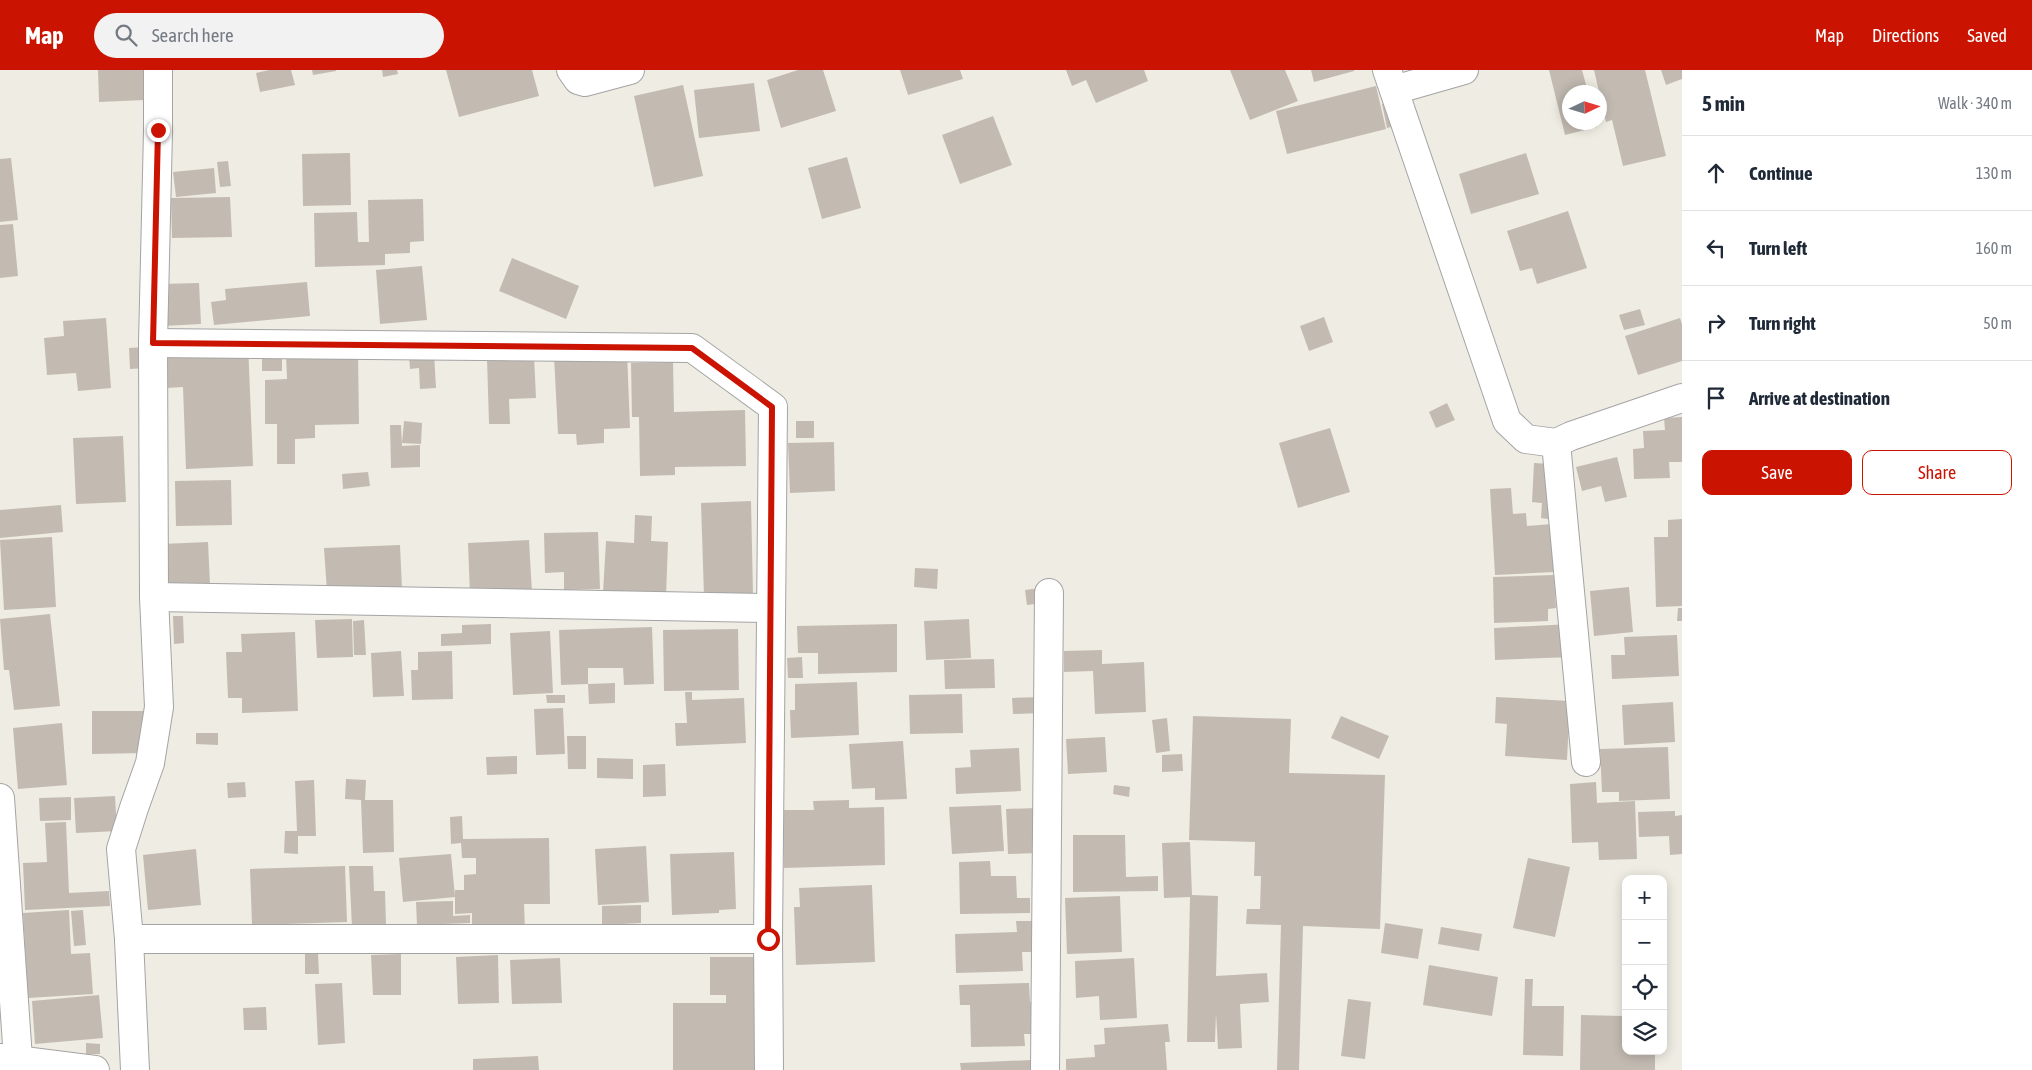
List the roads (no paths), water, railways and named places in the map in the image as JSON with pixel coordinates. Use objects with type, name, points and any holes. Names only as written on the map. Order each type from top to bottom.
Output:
[{"type":"street","points":[[135,1070],[129,940],[122,849],[150,763],[159,707],[154,596],[153,343],[158,70]]},
{"type":"street","points":[[572,70],[578,80],[584,82],[630,70]]},
{"type":"street","points":[[1464,70],[1390,80],[1507,421],[1526,439],[1556,443],[1571,436],[1682,398]]},
{"type":"street","points":[[153,343],[692,348],[772,407],[768,939],[769,1070]]},
{"type":"street","points":[[1556,443],[1586,762]]},
{"type":"street","points":[[1045,1070],[1049,593]]},
{"type":"street","points":[[154,596],[770,608]]},
{"type":"street","points":[[0,798],[9,1058],[95,1070]]},
{"type":"street","points":[[129,940],[768,939]]}]
